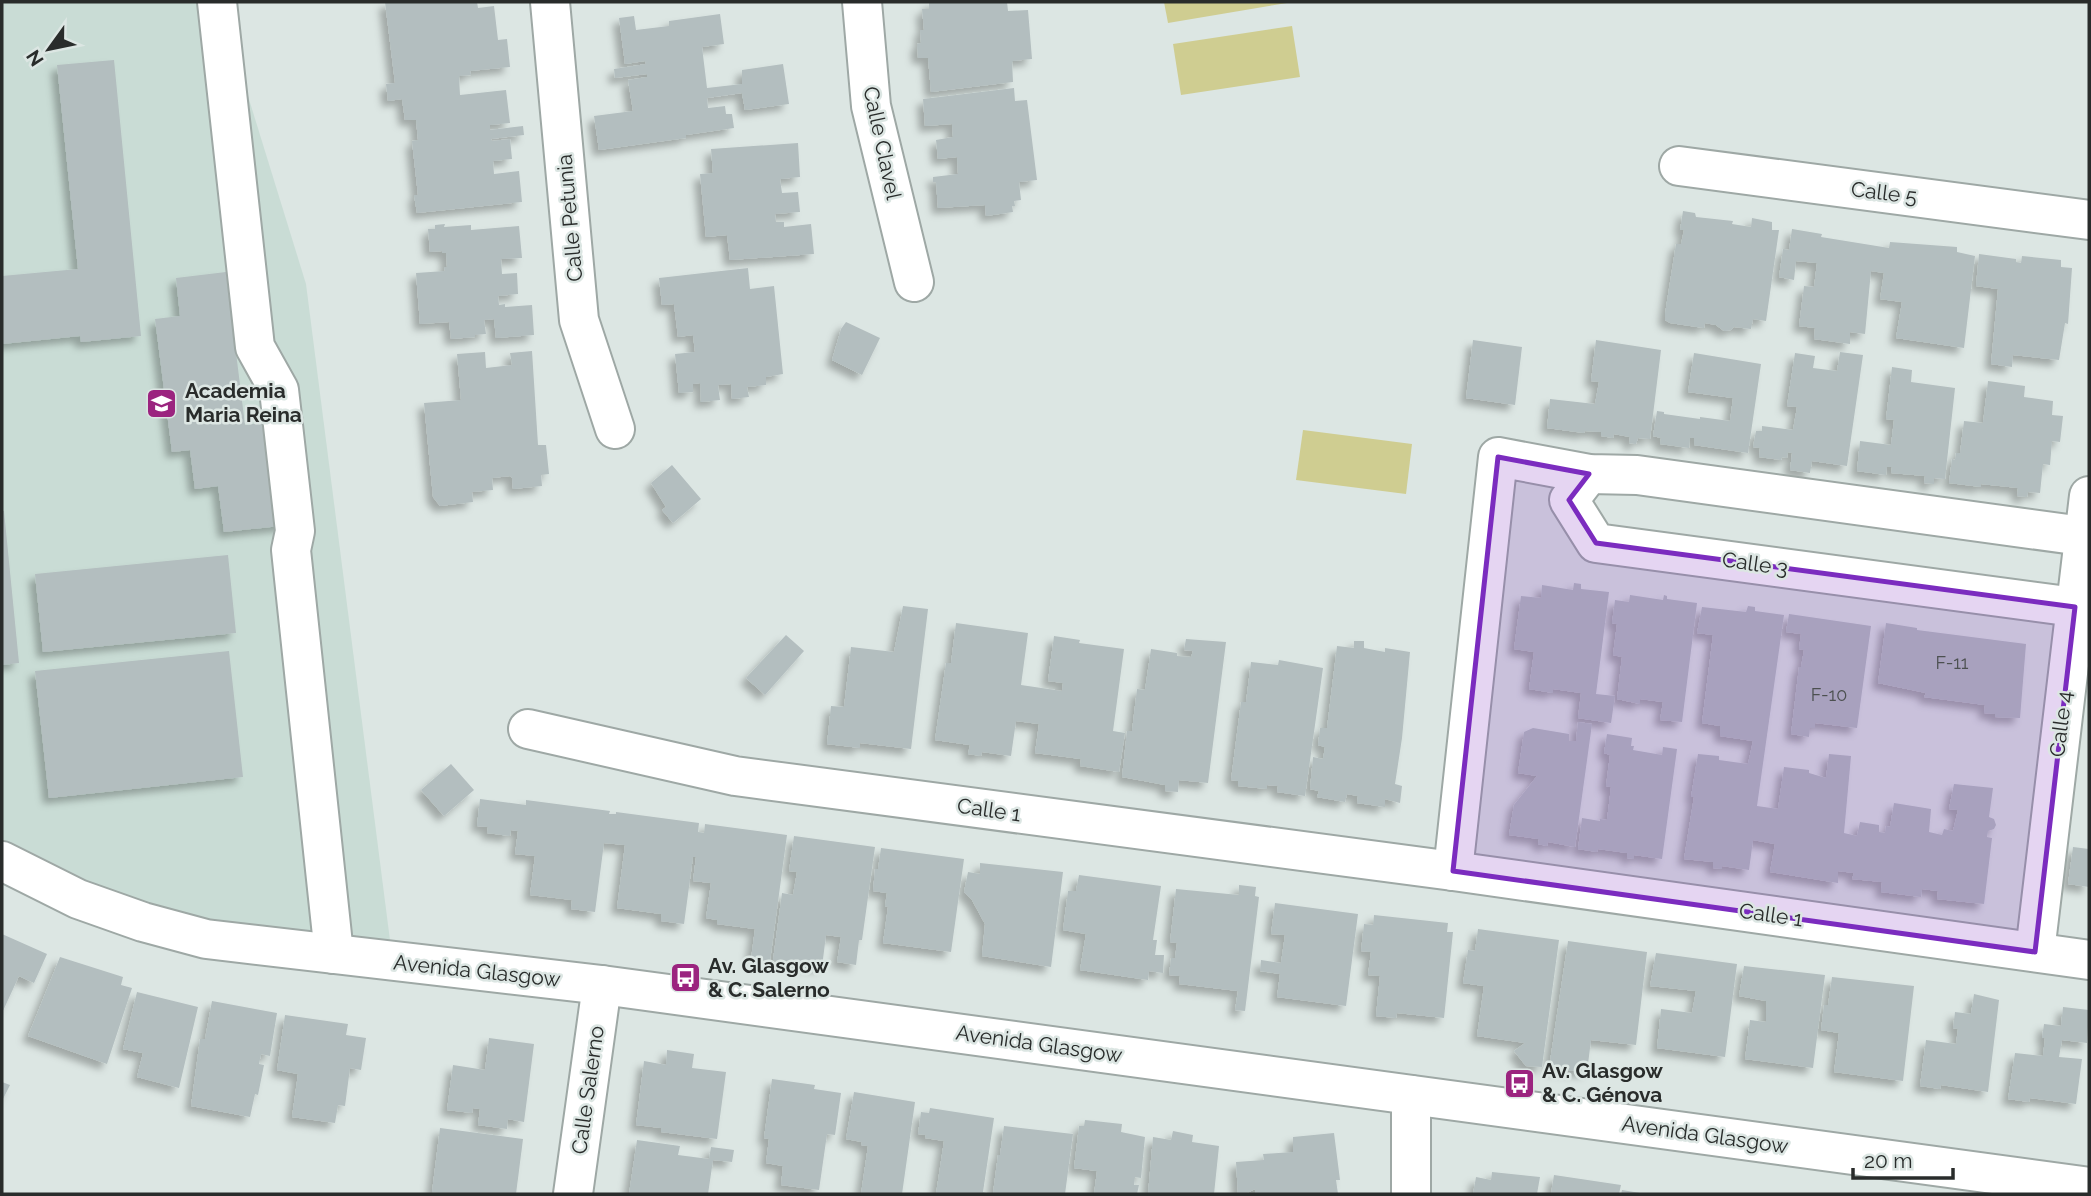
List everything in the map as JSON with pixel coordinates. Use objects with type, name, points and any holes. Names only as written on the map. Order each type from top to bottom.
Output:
[{"type":"street","points":[[217,2],[255,347],[279,390],[281,402],[295,531],[291,550],[334,954]]},
{"type":"street","name":"Calle Petunia","points":[[550,2],[579,320],[615,429]]},
{"type":"street","name":"Calle Clavel","points":[[862,2],[871,106],[914,282]]},
{"type":"street","name":"Calle 5","points":[[1679,166],[2089,220]]},
{"type":"street","points":[[1453,871],[1498,457],[1589,474],[1637,475],[2087,536]]},
{"type":"street","name":"Calle 3","points":[[1589,474],[1569,500],[1596,543],[2082,608]]},
{"type":"street","name":"Calle 4","points":[[2035,952],[2082,608],[2089,496]]},
{"type":"street","name":"Calle 1","points":[[528,729],[735,776],[1453,871],[2089,960]]},
{"type":"street","name":"Avenida Glasgow","points":[[2,861],[78,899],[143,922],[206,939],[602,985],[2089,1187]]},
{"type":"street","name":"Calle Salerno","points":[[573,1194],[602,985]]},
{"type":"street","points":[[1411,1194],[1412,1095]]},
{"type":"highlighted area","points":[[1498,457],[1589,474],[1569,500],[1596,543],[2075,607],[2035,952],[1453,871]]},
{"type":"shaded area","name":"Academia Maria Reina","points":[[2,2],[219,2],[306,284],[392,956],[209,929],[2,851]]},
{"type":"shaded area","points":[[1164,2],[1287,2],[1287,3],[1168,23]]},
{"type":"shaded area","points":[[1292,26],[1300,77],[1181,95],[1173,44]]},
{"type":"shaded area","points":[[1303,430],[1412,444],[1406,494],[1296,480]]},
{"type":"building","points":[[385,2],[477,2],[478,8],[494,6],[498,40],[507,39],[510,67],[470,71],[471,75],[459,76],[460,95],[506,90],[510,123],[490,125],[490,130],[523,126],[524,135],[491,139],[510,139],[512,159],[493,161],[494,174],[519,171],[522,202],[417,213],[414,195],[418,195],[412,141],[418,140],[416,120],[405,120],[402,99],[388,101],[386,84],[395,83]]},
{"type":"building","points":[[929,2],[1007,2],[1008,11],[1028,10],[1032,59],[1012,61],[1013,82],[931,92],[928,58],[918,58],[917,44],[921,43],[920,30],[924,30],[922,9],[929,9]]},
{"type":"building","points":[[720,14],[724,44],[702,47],[707,88],[742,84],[742,70],[783,64],[789,104],[745,110],[742,93],[707,98],[708,108],[725,106],[726,114],[732,114],[734,128],[686,135],[686,138],[599,150],[594,116],[633,111],[628,80],[647,77],[647,74],[615,78],[614,69],[646,64],[645,61],[625,64],[619,18],[634,16],[636,30],[669,26],[669,21]]},
{"type":"building","points":[[114,60],[141,336],[81,342],[80,336],[2,344],[2,276],[78,269],[57,65]]},
{"type":"building","points":[[1014,88],[1015,101],[1027,100],[1037,180],[1019,182],[1021,200],[1014,201],[1013,212],[986,216],[985,205],[938,208],[936,182],[933,182],[933,177],[958,174],[957,157],[938,159],[936,140],[953,137],[952,124],[925,126],[923,99]]},
{"type":"building","points":[[798,143],[800,177],[780,179],[782,193],[798,192],[800,212],[775,214],[776,222],[784,222],[784,227],[811,224],[814,254],[730,260],[727,235],[706,237],[700,174],[713,173],[711,149]]},
{"type":"building","points":[[1683,211],[1695,213],[1696,217],[1733,221],[1732,224],[1751,227],[1752,218],[1772,222],[1772,230],[1779,230],[1766,321],[1753,319],[1751,329],[1734,327],[1724,331],[1716,325],[1705,323],[1704,328],[1665,320],[1676,244],[1681,244],[1684,230],[1680,230]]},
{"type":"building","points":[[445,224],[444,227],[471,225],[471,230],[519,226],[522,258],[501,259],[502,274],[517,273],[518,294],[498,296],[499,305],[532,305],[534,335],[496,338],[494,319],[484,320],[486,334],[451,339],[449,322],[420,324],[416,273],[445,271],[446,253],[430,252],[428,229]]},
{"type":"building","points":[[1792,229],[1822,234],[1821,237],[1889,248],[1890,242],[1957,247],[1957,252],[1975,256],[1964,348],[1896,338],[1902,302],[1880,299],[1884,273],[1871,271],[1865,334],[1850,332],[1850,344],[1814,339],[1815,328],[1799,326],[1804,286],[1814,287],[1817,263],[1796,261],[1794,280],[1779,277],[1783,249],[1789,250]]},
{"type":"building","points":[[1979,254],[2016,259],[2016,262],[2021,263],[2022,256],[2061,260],[2061,267],[2072,268],[2068,324],[2065,323],[2059,360],[2013,355],[2012,367],[1991,364],[1998,289],[1976,286]]},
{"type":"building","points":[[748,268],[750,289],[774,286],[783,374],[766,377],[766,385],[747,387],[749,397],[732,399],[731,384],[718,385],[720,400],[701,402],[700,383],[693,384],[693,392],[679,393],[675,354],[695,352],[693,335],[678,337],[674,304],[662,305],[659,278]]},
{"type":"building","points":[[226,272],[245,425],[276,421],[289,525],[224,532],[218,486],[195,489],[190,450],[172,452],[155,319],[180,316],[176,278]]},
{"type":"building","points":[[846,322],[880,338],[862,375],[832,360],[841,329]]},
{"type":"building","points":[[1473,340],[1522,347],[1515,405],[1466,398]]},
{"type":"building","points":[[1596,340],[1661,350],[1650,439],[1638,438],[1636,444],[1629,443],[1630,437],[1614,434],[1613,438],[1601,436],[1601,432],[1584,433],[1547,428],[1550,399],[1595,404],[1599,382],[1591,381]]},
{"type":"building","points":[[532,351],[538,445],[546,445],[549,474],[541,475],[542,486],[513,489],[510,476],[492,478],[493,490],[472,492],[473,502],[440,506],[433,497],[424,403],[461,400],[457,354],[485,352],[486,368],[512,365],[510,353]]},
{"type":"building","points":[[1840,352],[1863,355],[1847,466],[1812,461],[1810,473],[1790,470],[1792,453],[1788,452],[1787,458],[1782,457],[1781,460],[1759,457],[1760,448],[1753,447],[1756,431],[1762,431],[1762,426],[1793,430],[1797,407],[1787,406],[1795,353],[1815,356],[1813,368],[1837,371]]},
{"type":"building","points":[[1694,353],[1761,364],[1748,453],[1694,445],[1694,438],[1690,438],[1689,448],[1660,444],[1661,438],[1653,436],[1657,411],[1730,421],[1733,398],[1688,392]]},
{"type":"building","points":[[1892,367],[1912,370],[1911,382],[1955,388],[1945,479],[1934,478],[1934,484],[1924,483],[1925,476],[1891,473],[1892,467],[1887,467],[1886,475],[1857,471],[1860,441],[1891,445],[1894,420],[1886,419]]},
{"type":"building","points":[[1988,381],[2025,386],[2024,397],[2053,401],[2052,415],[2063,416],[2060,442],[2052,441],[2050,465],[2043,464],[2040,493],[2028,492],[2027,497],[2017,496],[2018,488],[1949,483],[1952,459],[1955,460],[1956,453],[1960,453],[1964,421],[1983,423]]},
{"type":"building","points":[[672,465],[701,499],[673,523],[662,510],[666,507],[651,483]]},
{"type":"building","points":[[2,511],[19,663],[2,665]]},
{"type":"building","points":[[228,555],[236,633],[43,652],[35,574]]},
{"type":"building","points":[[1574,583],[1581,584],[1581,589],[1609,592],[1596,694],[1615,696],[1611,723],[1578,718],[1581,693],[1553,689],[1553,693],[1529,689],[1534,652],[1514,649],[1521,596],[1541,598],[1542,585],[1573,590]]},
{"type":"building","points":[[1630,595],[1663,600],[1664,595],[1667,599],[1697,603],[1682,722],[1660,720],[1663,702],[1640,699],[1640,704],[1617,699],[1622,657],[1613,655],[1617,624],[1612,623],[1615,600],[1629,602]]},
{"type":"building","points":[[903,606],[928,609],[911,749],[860,743],[860,748],[827,744],[831,706],[844,707],[851,647],[894,652]]},
{"type":"building","points":[[1748,606],[1755,607],[1755,611],[1784,615],[1757,806],[1778,809],[1784,767],[1809,770],[1809,773],[1826,778],[1829,754],[1851,756],[1844,833],[1857,836],[1860,822],[1879,825],[1879,832],[1885,833],[1886,826],[1890,827],[1894,803],[1931,809],[1929,832],[1942,835],[1944,829],[1953,831],[1958,810],[1949,809],[1954,784],[1993,788],[1989,817],[1994,819],[1996,825],[1988,831],[1987,837],[1992,838],[1984,904],[1937,899],[1938,891],[1922,889],[1921,897],[1881,892],[1882,882],[1852,879],[1854,873],[1838,871],[1838,883],[1770,872],[1775,844],[1753,840],[1749,870],[1722,866],[1722,869],[1713,868],[1713,862],[1684,859],[1698,754],[1719,756],[1719,760],[1748,764],[1753,741],[1720,736],[1720,726],[1702,723],[1713,635],[1697,633],[1702,607],[1746,612]]},
{"type":"building","points":[[1789,614],[1871,626],[1857,728],[1815,723],[1815,728],[1810,728],[1809,737],[1791,734],[1799,667],[1804,650],[1799,649],[1801,634],[1786,632]]},
{"type":"building","points":[[956,623],[1028,633],[1021,685],[1062,691],[1063,683],[1048,681],[1054,636],[1080,640],[1079,643],[1124,649],[1113,731],[1125,733],[1119,772],[1080,766],[1081,759],[1035,753],[1039,724],[1016,721],[1011,756],[982,752],[981,756],[968,754],[970,745],[935,740],[946,663],[951,663]]},
{"type":"building","points":[[1886,623],[1917,630],[2026,644],[2020,718],[1995,717],[1995,714],[1984,713],[1985,705],[1924,697],[1926,693],[1878,683]]},
{"type":"building","points":[[786,635],[804,651],[765,695],[746,678]]},
{"type":"building","points":[[1186,639],[1226,642],[1208,783],[1179,780],[1178,792],[1165,791],[1165,785],[1122,777],[1127,731],[1132,731],[1137,689],[1145,690],[1151,649],[1191,657],[1193,651],[1184,650]]},
{"type":"building","points":[[1354,641],[1364,641],[1364,648],[1385,652],[1385,648],[1410,652],[1395,784],[1402,786],[1400,803],[1385,799],[1385,807],[1357,803],[1358,796],[1347,794],[1345,802],[1317,797],[1319,791],[1310,789],[1313,757],[1323,759],[1325,747],[1318,745],[1320,728],[1327,728],[1337,646],[1354,648]]},
{"type":"building","points":[[229,651],[243,777],[49,798],[35,671]]},
{"type":"building","points":[[1279,660],[1323,668],[1305,796],[1277,792],[1278,786],[1267,785],[1267,789],[1238,786],[1238,781],[1231,780],[1241,702],[1246,702],[1251,662],[1278,665]]},
{"type":"building","points":[[1578,722],[1592,724],[1575,847],[1548,842],[1547,846],[1538,844],[1539,839],[1509,835],[1514,805],[1537,776],[1518,773],[1524,732],[1533,728],[1569,734],[1569,741],[1576,741]]},
{"type":"building","points":[[1607,734],[1632,738],[1633,750],[1662,755],[1663,747],[1677,749],[1662,859],[1634,855],[1634,859],[1627,858],[1627,853],[1578,849],[1582,818],[1607,820],[1611,787],[1606,786],[1610,755],[1604,753]]},
{"type":"building","points":[[451,764],[474,790],[444,816],[421,790]]},
{"type":"building","points":[[480,799],[526,805],[526,800],[610,811],[609,814],[616,812],[699,823],[698,832],[704,833],[705,824],[787,835],[770,961],[751,959],[755,929],[717,924],[717,920],[706,918],[711,883],[693,881],[696,857],[693,857],[684,924],[661,921],[661,914],[617,908],[625,845],[604,843],[595,912],[571,909],[572,900],[530,895],[535,856],[515,854],[518,831],[511,830],[510,836],[487,833],[488,827],[477,826]]},
{"type":"building","points":[[794,836],[875,847],[856,965],[837,962],[841,937],[826,935],[822,967],[773,960],[782,893],[793,895],[797,872],[789,871]]},
{"type":"building","points":[[2073,847],[2089,849],[2089,887],[2068,884]]},
{"type":"building","points":[[881,848],[964,859],[951,952],[883,943],[888,907],[885,906],[887,893],[873,891]]},
{"type":"building","points":[[980,863],[1063,872],[1051,967],[982,956],[985,924],[972,900],[964,892],[968,872],[980,874]]},
{"type":"building","points":[[1079,875],[1161,886],[1153,940],[1157,940],[1155,955],[1164,955],[1163,973],[1149,971],[1148,980],[1080,970],[1086,934],[1063,930],[1068,891],[1076,891]]},
{"type":"building","points":[[1239,885],[1256,887],[1255,896],[1259,897],[1245,1011],[1235,1010],[1238,991],[1179,984],[1180,976],[1169,975],[1171,958],[1175,958],[1177,943],[1170,942],[1176,889],[1239,895]]},
{"type":"building","points":[[1275,903],[1358,914],[1346,1006],[1277,997],[1280,974],[1260,971],[1261,960],[1281,963],[1285,935],[1271,934]]},
{"type":"building","points":[[1374,915],[1448,923],[1447,932],[1453,932],[1444,1018],[1397,1013],[1396,1018],[1376,1016],[1380,976],[1368,975],[1371,952],[1361,951],[1364,924],[1373,925]]},
{"type":"building","points":[[1478,929],[1559,940],[1542,1067],[1526,1066],[1514,1051],[1525,1043],[1477,1036],[1484,986],[1463,983],[1468,950],[1475,951]]},
{"type":"building","points":[[2,934],[47,954],[34,983],[19,976],[2,1013]]},
{"type":"building","points":[[1568,941],[1647,952],[1636,1045],[1591,1040],[1587,1072],[1549,1068]]},
{"type":"building","points":[[1656,953],[1737,964],[1725,1057],[1657,1048],[1661,1009],[1692,1013],[1696,991],[1650,986]]},
{"type":"building","points":[[60,957],[123,977],[121,985],[132,988],[107,1064],[28,1036]]},
{"type":"building","points":[[1744,966],[1825,975],[1813,1068],[1745,1059],[1750,1020],[1766,1022],[1766,1001],[1739,996]]},
{"type":"building","points":[[1832,977],[1914,986],[1903,1081],[1834,1072],[1839,1033],[1821,1030],[1824,1005],[1828,1005]]},
{"type":"building","points":[[137,992],[198,1007],[179,1088],[137,1077],[143,1053],[123,1049]]},
{"type":"building","points":[[1974,994],[1999,1000],[1988,1092],[1941,1085],[1940,1089],[1920,1086],[1926,1040],[1956,1044],[1958,1029],[1953,1028],[1955,1012],[1971,1014]]},
{"type":"building","points":[[212,1001],[277,1013],[270,1056],[261,1054],[259,1064],[264,1065],[250,1117],[191,1106],[200,1039],[205,1039]]},
{"type":"building","points":[[2063,1007],[2089,1010],[2087,1043],[2062,1040],[2059,1057],[2082,1059],[2076,1104],[2030,1098],[2029,1102],[2008,1099],[2015,1053],[2043,1056],[2044,1024],[2061,1026]]},
{"type":"building","points":[[285,1015],[348,1024],[346,1035],[366,1038],[361,1070],[350,1068],[345,1106],[338,1105],[335,1123],[292,1117],[298,1074],[277,1070]]},
{"type":"building","points":[[489,1038],[534,1044],[524,1122],[508,1119],[507,1129],[478,1125],[480,1109],[473,1108],[472,1113],[447,1110],[453,1065],[485,1070]]},
{"type":"building","points":[[667,1050],[694,1054],[692,1068],[726,1072],[717,1139],[661,1132],[661,1128],[636,1125],[644,1061],[666,1065]]},
{"type":"building","points":[[772,1079],[815,1085],[814,1089],[841,1093],[835,1135],[827,1134],[819,1190],[781,1185],[783,1166],[766,1163],[769,1139],[764,1138]]},
{"type":"building","points":[[2,1082],[10,1085],[2,1101]]},
{"type":"building","points":[[854,1092],[915,1102],[902,1194],[861,1194],[868,1146],[846,1139]]},
{"type":"building","points":[[930,1108],[994,1118],[983,1192],[990,1194],[936,1194],[944,1141],[918,1134],[921,1112],[929,1113]]},
{"type":"building","points":[[1085,1120],[1122,1124],[1121,1132],[1145,1137],[1141,1178],[1135,1177],[1134,1185],[1139,1185],[1137,1194],[1094,1194],[1097,1171],[1074,1168],[1079,1126],[1084,1126]]},
{"type":"building","points":[[1004,1126],[1073,1134],[1065,1194],[993,1193]]},
{"type":"building","points":[[440,1128],[523,1139],[516,1194],[432,1192]]},
{"type":"building","points":[[1173,1131],[1193,1135],[1192,1142],[1219,1146],[1214,1194],[1148,1194],[1153,1137],[1171,1140]]},
{"type":"building","points":[[1334,1133],[1340,1180],[1336,1180],[1338,1194],[1255,1194],[1255,1189],[1238,1194],[1236,1162],[1264,1160],[1263,1154],[1293,1152],[1293,1137]]},
{"type":"building","points":[[637,1140],[680,1146],[678,1155],[709,1159],[711,1147],[734,1150],[732,1162],[713,1160],[708,1194],[629,1194]]},
{"type":"building","points":[[1492,1172],[1540,1177],[1537,1194],[1473,1194],[1476,1177],[1491,1180]]},
{"type":"building","points":[[1554,1175],[1621,1185],[1619,1194],[1551,1194]]},
{"type":"building","points":[[1622,1190],[1640,1193],[1640,1194],[1621,1194]]},
{"type":"place","name":"Academia Maria Reina","points":[[162,403]]},
{"type":"place","name":"Av. Glasgow & C. Salerno","points":[[685,978]]},
{"type":"place","name":"Av. Glasgow & C. Génova","points":[[1519,1083]]}]
